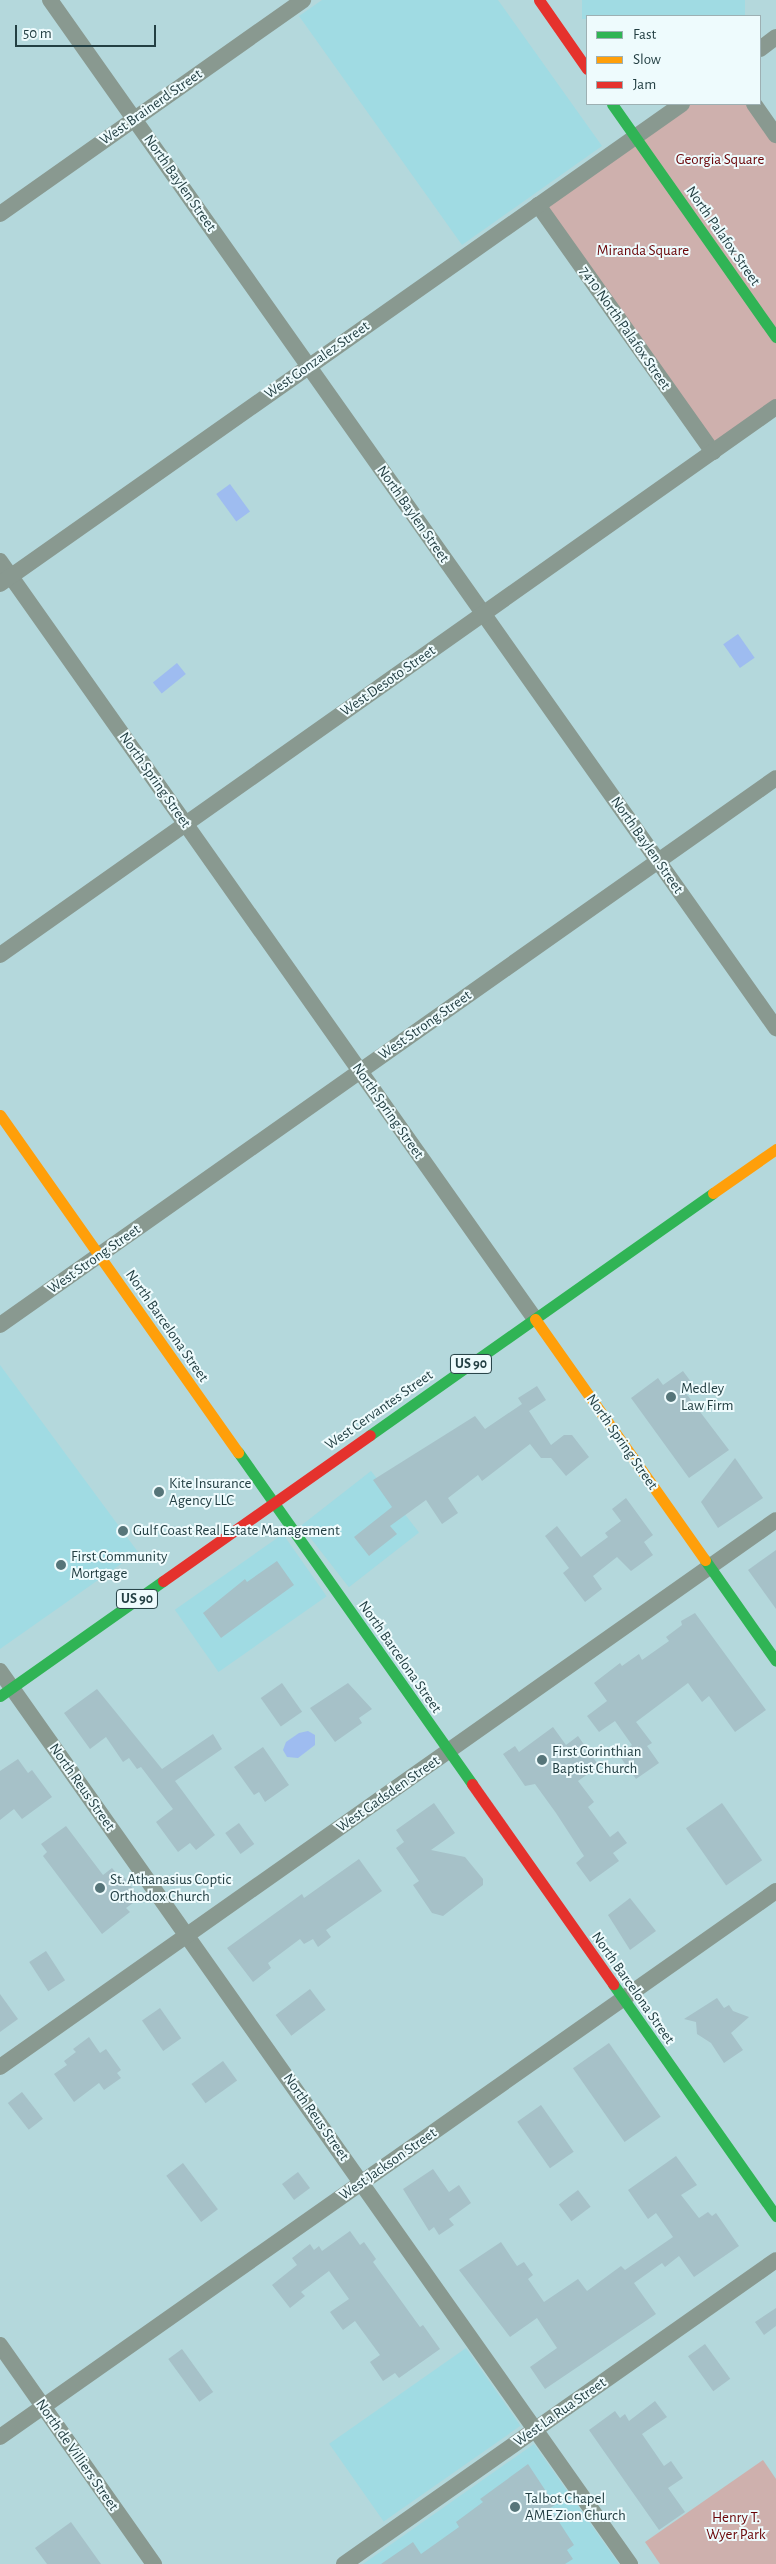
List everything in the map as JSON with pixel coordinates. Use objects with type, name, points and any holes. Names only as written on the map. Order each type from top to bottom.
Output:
[{"type":"street","name":"North Baylen Street","points":[[50,0],[776,1028]]},
{"type":"street","name":"West Brainerd Street","points":[[0,214],[303,0]]},
{"type":"street","points":[[539,0],[586,68]]},
{"type":"street","points":[[761,48],[776,37]]},
{"type":"street","name":"North Palafox Street","points":[[613,105],[776,337]]},
{"type":"street","name":"West Gonzalez Street","points":[[5,581],[681,105]]},
{"type":"street","points":[[755,105],[776,135]]},
{"type":"street","name":"7410 North Palafox Street","points":[[538,205],[713,452]]},
{"type":"street","name":"West Desoto Street","points":[[0,955],[776,407]]},
{"type":"street","name":"North Spring Street","points":[[0,561],[5,581],[186,824],[776,1661]]},
{"type":"street","name":"West Strong Street","points":[[0,1326],[776,778]]},
{"type":"street","name":"North Barcelona Street","points":[[0,1116],[776,2216]]},
{"type":"street","name":"West Cervantes Street","points":[[6,1692],[776,1149]]},
{"type":"street","name":"West Gadsden Street","points":[[0,2068],[776,1520]]},
{"type":"street","name":"North Reus Street","points":[[0,1671],[6,1692],[186,1935],[630,2564]]},
{"type":"street","name":"West Jackson Street","points":[[0,2436],[776,1891]]},
{"type":"street","name":"West La Rua Street","points":[[344,2564],[776,2260]]},
{"type":"street","name":"North de Villiers Street","points":[[0,2345],[154,2564]]},
{"type":"shaded area","points":[[322,0],[498,0],[602,146],[462,245],[299,16]]},
{"type":"shaded area","points":[[582,0],[745,0],[745,15],[586,15],[586,19],[582,19]]},
{"type":"shaded area","points":[[230,484],[250,512],[236,521],[216,494]]},
{"type":"shaded area","points":[[738,634],[755,658],[740,668],[723,644]]},
{"type":"shaded area","points":[[177,663],[186,674],[162,693],[153,683]]},
{"type":"shaded area","points":[[0,1365],[138,1552],[0,1649]]},
{"type":"shaded area","points":[[371,1471],[419,1532],[349,1587],[301,1526]]},
{"type":"shaded area","points":[[283,1534],[327,1596],[218,1672],[175,1610]]},
{"type":"shaded area","points":[[308,1731],[315,1735],[315,1745],[298,1758],[287,1757],[283,1750],[286,1742],[299,1733]]},
{"type":"shaded area","points":[[466,2348],[520,2426],[384,2522],[329,2444]]},
{"type":"shaded area","points":[[534,2444],[619,2564],[363,2564]]},
{"type":"green space","name":"Miranda Square","points":[[681,105],[755,105],[776,135],[776,407],[713,452],[538,205]]},
{"type":"green space","name":"Henry T. Wyer Park","points":[[763,2460],[776,2479],[776,2564],[660,2564],[645,2542]]},
{"type":"building","points":[[683,1371],[694,1386],[685,1392],[729,1450],[689,1478],[631,1398],[658,1378],[663,1385]]},
{"type":"building","points":[[537,1386],[546,1400],[529,1411],[551,1445],[564,1435],[572,1435],[589,1457],[566,1476],[551,1458],[541,1458],[530,1444],[482,1481],[478,1475],[448,1498],[458,1513],[442,1524],[426,1500],[390,1526],[397,1534],[369,1556],[354,1537],[392,1507],[373,1480],[475,1416],[485,1429],[522,1404],[518,1398]]},
{"type":"building","points":[[735,1458],[763,1498],[718,1528],[701,1502]]},
{"type":"building","points":[[626,1498],[653,1535],[644,1542],[653,1555],[631,1571],[617,1557],[593,1576],[602,1589],[585,1602],[563,1573],[569,1568],[545,1536],[557,1526],[581,1557],[608,1537],[605,1533],[621,1521],[612,1509]]},
{"type":"building","points":[[776,1550],[776,1609],[748,1570]]},
{"type":"building","points":[[277,1561],[294,1585],[221,1638],[203,1613],[245,1579],[247,1582]]},
{"type":"building","points":[[695,1613],[766,1710],[735,1732],[709,1696],[702,1702],[688,1683],[636,1722],[652,1743],[647,1746],[659,1763],[636,1779],[621,1758],[630,1752],[628,1748],[632,1745],[615,1721],[599,1732],[587,1716],[607,1701],[594,1683],[620,1663],[622,1666],[639,1654],[642,1660],[669,1641],[666,1637],[682,1625],[681,1621]]},
{"type":"building","points":[[282,1683],[302,1712],[281,1727],[261,1698]]},
{"type":"building","points":[[348,1683],[372,1709],[359,1718],[362,1723],[335,1742],[310,1708]]},
{"type":"building","points":[[97,1689],[162,1769],[213,1734],[222,1749],[175,1781],[215,1835],[196,1850],[190,1843],[178,1852],[156,1822],[173,1809],[141,1767],[137,1769],[129,1758],[123,1762],[106,1737],[90,1749],[64,1713]]},
{"type":"building","points":[[553,1727],[566,1745],[578,1736],[599,1766],[578,1781],[594,1802],[588,1807],[610,1837],[618,1831],[627,1843],[613,1853],[619,1861],[590,1882],[576,1863],[584,1856],[556,1813],[535,1784],[525,1786],[503,1754],[515,1746],[519,1752]]},
{"type":"building","points":[[263,1747],[289,1785],[265,1802],[259,1792],[254,1795],[234,1767]]},
{"type":"building","points":[[18,1759],[28,1773],[32,1770],[52,1797],[22,1819],[14,1809],[0,1820],[0,1771]]},
{"type":"building","points":[[434,1803],[455,1833],[431,1850],[465,1857],[483,1879],[483,1885],[443,1916],[432,1913],[413,1885],[419,1881],[396,1848],[404,1842],[396,1830]]},
{"type":"building","points":[[722,1803],[762,1860],[726,1886],[686,1828]]},
{"type":"building","points":[[239,1823],[254,1844],[241,1854],[225,1833]]},
{"type":"building","name":"St. Athanasius Coptic Orthodox Church","points":[[66,1826],[103,1875],[112,1868],[120,1878],[123,1876],[140,1898],[126,1908],[130,1912],[102,1934],[43,1856],[47,1852],[41,1844]]},
{"type":"building","points":[[359,1859],[382,1891],[326,1930],[331,1937],[318,1947],[313,1939],[304,1944],[300,1939],[268,1963],[271,1968],[253,1982],[227,1948],[302,1894],[304,1898]]},
{"type":"building","points":[[630,1898],[656,1931],[630,1950],[608,1915]]},
{"type":"building","points":[[46,1951],[65,1980],[48,1991],[29,1962]]},
{"type":"building","points":[[310,1989],[326,2010],[291,2036],[276,2015]]},
{"type":"building","points":[[0,1994],[18,2019],[0,2032]]},
{"type":"building","points":[[717,1998],[724,2008],[729,2005],[733,2011],[749,2017],[731,2033],[743,2050],[724,2063],[711,2043],[697,2034],[696,2022],[684,2019]]},
{"type":"building","points":[[160,2008],[181,2038],[163,2051],[142,2021]]},
{"type":"building","points":[[89,2037],[100,2053],[106,2049],[121,2070],[117,2073],[121,2078],[104,2090],[99,2083],[74,2102],[54,2074],[67,2065],[64,2061],[76,2052],[73,2049]]},
{"type":"building","points":[[609,2043],[661,2117],[625,2142],[573,2068]]},
{"type":"building","points":[[223,2061],[237,2080],[206,2103],[191,2084]]},
{"type":"building","points":[[22,2092],[43,2119],[29,2130],[8,2103]]},
{"type":"building","points":[[541,2105],[574,2152],[550,2168],[517,2122]]},
{"type":"building","points":[[676,2156],[697,2185],[681,2195],[699,2218],[708,2212],[712,2216],[716,2213],[739,2246],[694,2277],[679,2256],[665,2267],[662,2263],[634,2283],[656,2314],[545,2389],[530,2367],[557,2348],[537,2318],[510,2337],[459,2270],[501,2242],[517,2266],[524,2262],[533,2275],[528,2279],[544,2302],[578,2279],[587,2291],[621,2266],[625,2270],[673,2237],[656,2213],[648,2219],[628,2190]]},
{"type":"building","points":[[183,2163],[218,2209],[201,2222],[166,2176]]},
{"type":"building","points":[[433,2169],[449,2192],[459,2185],[471,2203],[449,2219],[454,2225],[439,2235],[434,2227],[429,2231],[403,2189]]},
{"type":"building","points":[[298,2172],[310,2188],[294,2200],[282,2184]]},
{"type":"building","points":[[578,2190],[591,2207],[571,2221],[559,2204]]},
{"type":"building","points":[[350,2231],[360,2245],[364,2242],[376,2259],[373,2262],[420,2327],[423,2325],[440,2349],[399,2378],[395,2373],[383,2381],[370,2362],[380,2355],[355,2321],[343,2330],[330,2312],[349,2299],[329,2271],[301,2292],[305,2296],[290,2308],[272,2285],[297,2265],[292,2258],[310,2244],[314,2250],[319,2246],[322,2251]]},
{"type":"building","points":[[776,2308],[776,2326],[764,2335],[755,2322]]},
{"type":"building","points":[[705,2344],[730,2379],[713,2391],[688,2356]]},
{"type":"building","points":[[182,2349],[213,2392],[199,2402],[168,2359]]},
{"type":"building","points":[[655,2401],[667,2417],[642,2434],[664,2466],[671,2461],[683,2478],[668,2488],[685,2512],[659,2530],[589,2430],[615,2411],[620,2418],[625,2414],[629,2421]]},
{"type":"building","points":[[528,2464],[555,2505],[550,2508],[574,2545],[567,2550],[573,2559],[565,2564],[381,2564],[413,2542],[421,2554],[459,2527],[456,2522],[483,2502],[480,2499]]},
{"type":"building","points":[[71,2522],[101,2564],[47,2564],[35,2548]]},
{"type":"traffic: fast","points":[[613,105],[776,337]]},
{"type":"traffic: fast","points":[[370,1435],[713,1193]]},
{"type":"traffic: fast","points":[[238,1452],[472,1784]]},
{"type":"traffic: fast","points":[[705,1560],[776,1661]]},
{"type":"traffic: fast","points":[[0,1696],[163,1581]]},
{"type":"traffic: fast","points":[[613,1984],[776,2216]]},
{"type":"traffic: slow","points":[[0,1115],[238,1452]]},
{"type":"traffic: slow","points":[[713,1193],[776,1149]]},
{"type":"traffic: slow","points":[[535,1319],[705,1560]]},
{"type":"traffic: jam","points":[[539,0],[586,68]]},
{"type":"traffic: jam","points":[[163,1581],[370,1435]]},
{"type":"traffic: jam","points":[[472,1784],[613,1984]]},
{"type":"place","name":"Medley Law Firm","points":[[671,1397]]},
{"type":"place","name":"Kite Insurance Agency LLC","points":[[159,1492]]},
{"type":"place","name":"Gulf Coast Real Estate Management","points":[[123,1531]]},
{"type":"place","name":"First Community Mortgage","points":[[61,1565]]},
{"type":"place","name":"First Corinthian Baptist Church","points":[[542,1760]]},
{"type":"place","name":"St. Athanasius Coptic Orthodox Church","points":[[100,1888]]},
{"type":"place","name":"Talbot Chapel AME Zion Church","points":[[515,2507]]},
{"type":"park label","name":"Georgia Square","points":[[720,160]]}]
